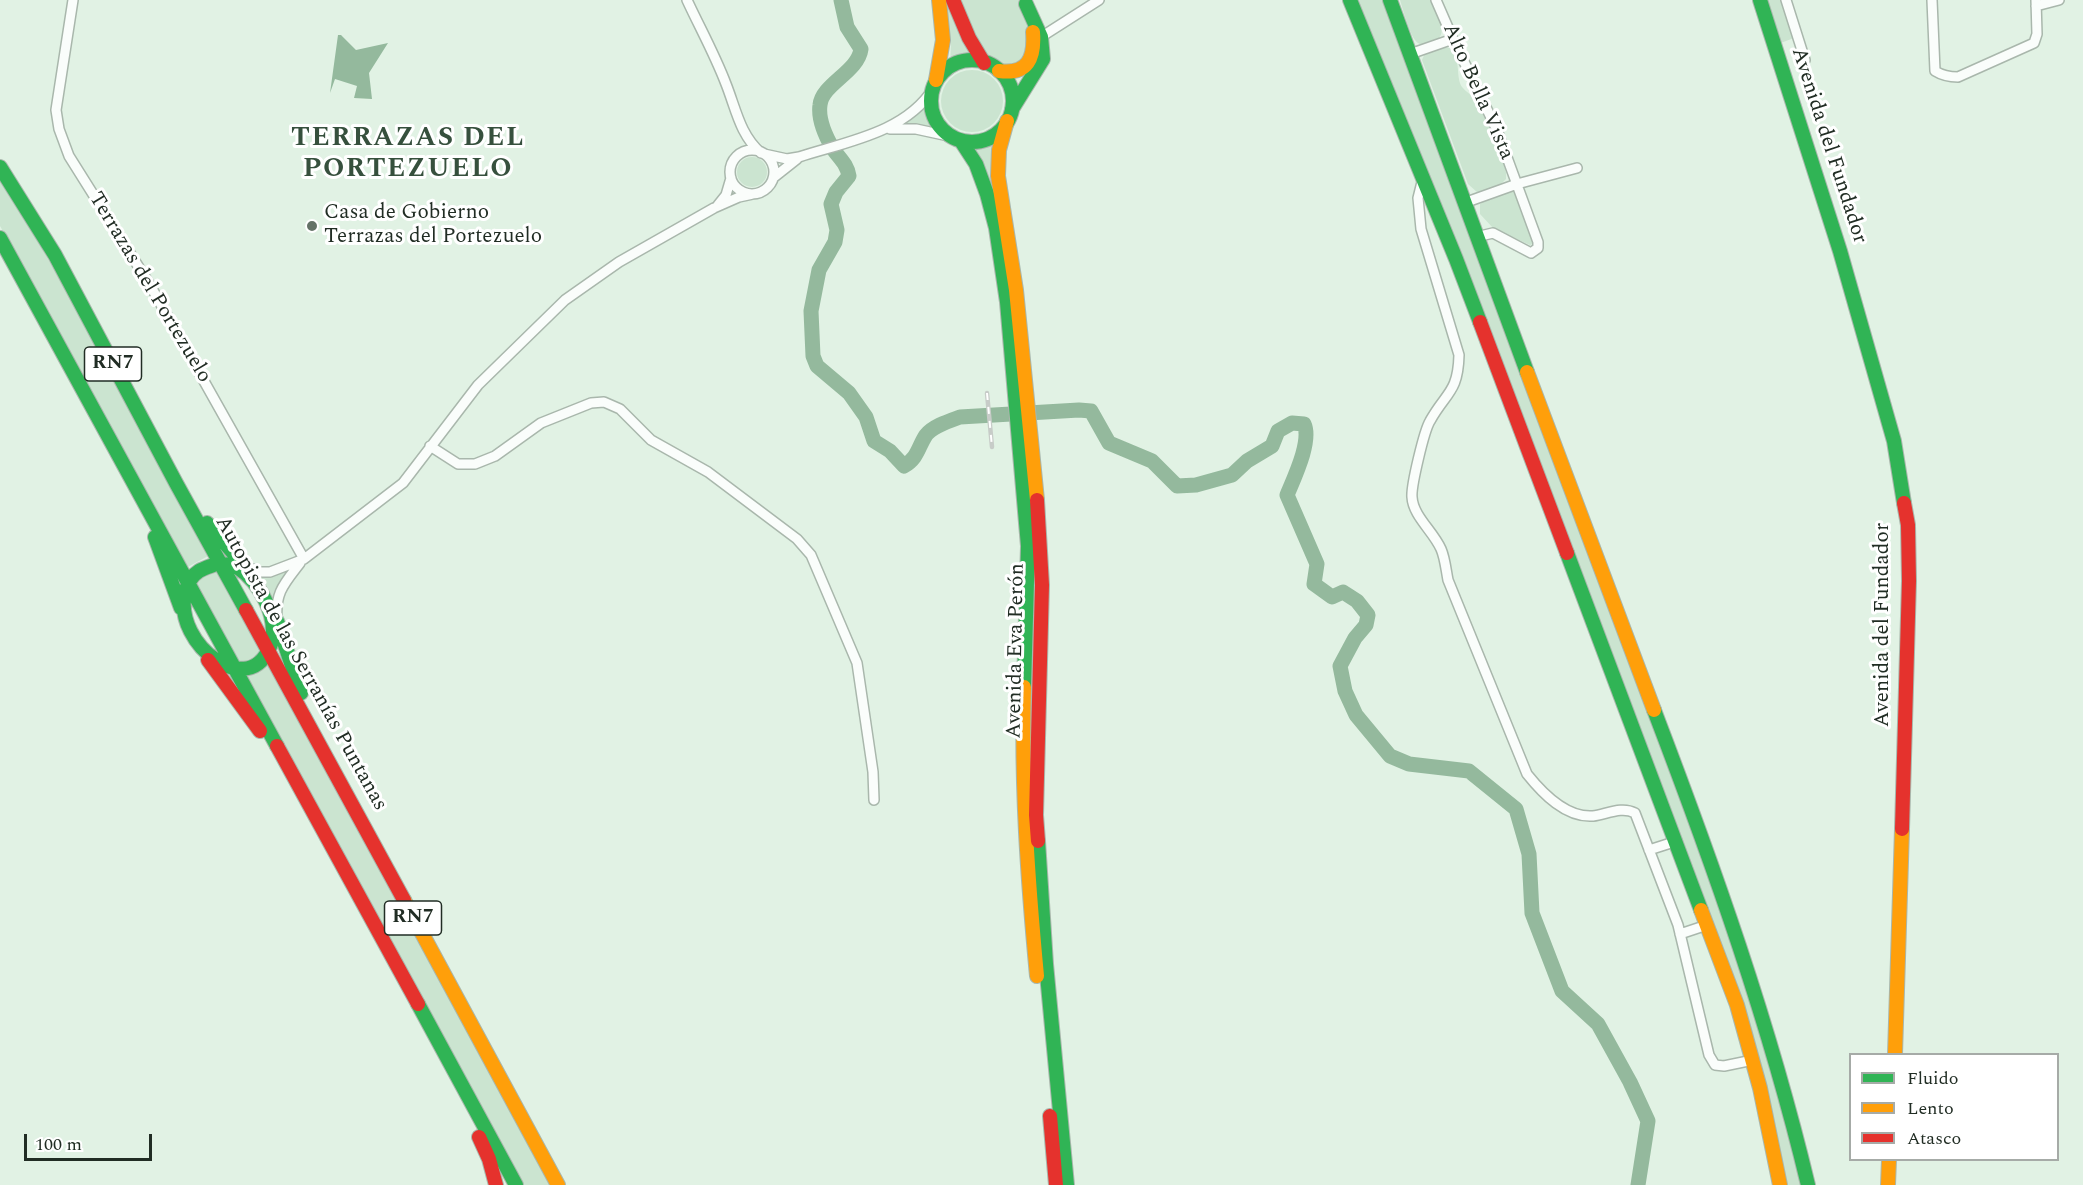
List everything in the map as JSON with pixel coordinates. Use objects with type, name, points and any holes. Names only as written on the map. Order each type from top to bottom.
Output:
[{"type":"main road","points":[[939,0],[944,33],[941,65],[934,86],[932,107],[934,117],[945,132],[957,139],[976,142],[997,133],[1043,59],[1041,37],[1026,2]]},
{"type":"main road","points":[[953,0],[969,38],[984,63]]},
{"type":"main road","points":[[1350,0],[1503,383],[1737,1005],[1753,1060],[1780,1185]]},
{"type":"main road","points":[[1390,0],[1756,991],[1786,1089],[1808,1185]]},
{"type":"main road","name":"Avenida del Fundador","points":[[1760,0],[1840,250],[1887,413],[1908,525],[1909,580],[1895,1053]]},
{"type":"main road","points":[[999,71],[1016,72],[1026,67],[1030,61],[1034,37],[1026,2]]},
{"type":"main road","points":[[934,86],[948,68],[971,61],[984,63],[1005,77],[1011,92],[1010,115]]},
{"type":"main road","name":"Avenida Eva Perón","points":[[1010,115],[999,150],[998,176],[1016,290],[1019,380],[1025,447],[1029,579],[1023,734],[1026,827],[1030,907],[1056,1185]]},
{"type":"main road","name":"Avenida Eva Perón","points":[[957,139],[976,165],[990,201],[1019,380]]},
{"type":"main road","name":"Autopista de las Serranías Puntanas","points":[[0,167],[55,255],[176,483],[319,742],[558,1185]]},
{"type":"main road","name":"RN7","points":[[0,237],[515,1185]]},
{"type":"main road","name":"Avenida Eva Perón","points":[[1025,447],[1040,536],[1042,585],[1036,815],[1047,975],[1067,1185]]},
{"type":"main road","points":[[176,483],[240,566],[275,620],[319,742]]},
{"type":"main road","points":[[140,493],[186,622],[199,647],[291,772]]},
{"type":"main road","points":[[186,622],[183,603],[188,582],[195,572],[204,566],[221,564],[240,566]]},
{"type":"main road","points":[[199,647],[212,661],[224,666],[235,668],[255,665],[268,651],[275,620]]},
{"type":"main road","points":[[375,927],[402,993],[483,1144],[496,1185]]},
{"type":"main road","points":[[531,1136],[563,1185]]},
{"type":"main road","points":[[1888,1185],[1889,1161]]},
{"type":"street","name":"Terrazas del Portezuelo","points":[[73,0],[56,110],[59,129],[69,156],[156,295],[303,560]]},
{"type":"street","points":[[687,0],[726,83],[743,132],[773,165],[773,178]]},
{"type":"street","points":[[1041,37],[1100,0]]},
{"type":"street","name":"Alto Bella Vista","points":[[1436,0],[1497,130],[1538,242],[1538,248],[1531,253],[1493,233],[1476,237]]},
{"type":"street","points":[[1786,0],[1804,60]]},
{"type":"street","points":[[1932,0],[1935,71],[1942,76],[1958,77],[2034,43],[2037,34],[2036,3],[2059,0]]},
{"type":"street","points":[[1410,54],[1453,39]]},
{"type":"street","points":[[736,157],[749,151],[787,159],[799,157],[876,132],[908,116],[921,105],[934,86]]},
{"type":"street","points":[[876,132],[906,128],[926,130],[957,139]]},
{"type":"street","points":[[714,208],[726,195],[743,132]]},
{"type":"street","points":[[275,620],[280,590],[303,560],[396,490],[417,467],[430,446],[478,385],[566,300],[602,272],[714,208],[766,189],[773,178],[799,157]]},
{"type":"street","points":[[1464,203],[1517,184],[1577,168]]},
{"type":"street","points":[[731,178],[740,190],[753,194]]},
{"type":"street","points":[[1423,180],[1418,198],[1421,229],[1459,355],[1458,372],[1452,390],[1429,422],[1424,438],[1411,496],[1415,509],[1441,550],[1448,580],[1527,774],[1553,801],[1577,814],[1592,816],[1628,809],[1635,813],[1680,934],[1709,1056],[1715,1065],[1725,1066],[1753,1060]]},
{"type":"street","points":[[430,446],[458,464],[475,465],[500,453],[541,423],[591,403],[604,402],[620,409],[651,440],[717,478],[797,539],[811,555],[857,663],[873,772],[874,800]]},
{"type":"street","points":[[240,566],[260,572],[270,572],[303,560]]},
{"type":"street","points":[[1650,850],[1677,842]]},
{"type":"street","points":[[1680,934],[1707,925]]},
{"type":"shaded area","points":[[836,0],[847,0],[852,37],[840,20]]},
{"type":"shaded area","points":[[945,0],[973,58],[952,65],[950,65],[951,44]]},
{"type":"shaded area","points":[[959,0],[1021,0],[1030,30],[1022,66],[998,67],[991,60],[975,36]]},
{"type":"shaded area","points":[[1354,0],[1385,0],[1739,956],[1803,1185],[1785,1185],[1760,1067]]},
{"type":"shaded area","points":[[1400,0],[1431,0],[1442,30],[1437,40],[1424,45],[1415,40]]},
{"type":"shaded area","points":[[1764,0],[1782,0],[1794,38],[1778,44]]},
{"type":"shaded area","points":[[338,35],[341,35],[356,50],[388,43],[369,73],[372,99],[354,98],[357,86],[335,79],[330,93]]},
{"type":"shaded area","points":[[1440,47],[1450,48],[1454,53],[1462,87],[1482,108],[1492,125],[1506,172],[1506,179],[1498,187],[1478,193],[1468,184],[1422,60],[1425,53]]},
{"type":"shaded area","points":[[972,70],[984,72],[994,79],[1001,89],[1003,101],[1001,113],[994,123],[984,130],[972,132],[960,130],[950,123],[943,113],[941,101],[943,89],[950,79],[960,72]]},
{"type":"shaded area","points":[[927,103],[932,116],[945,133],[900,125]]},
{"type":"shaded area","points":[[994,142],[1014,323],[972,148]]},
{"type":"shaded area","points":[[752,157],[763,161],[767,172],[763,183],[752,187],[741,183],[737,172],[741,161]]},
{"type":"shaded area","points":[[0,181],[15,202],[64,287],[210,555],[186,568],[0,226]]},
{"type":"shaded area","points":[[1515,192],[1535,242],[1533,244],[1530,245],[1493,228],[1480,214],[1480,204],[1490,197]]},
{"type":"shaded area","points":[[215,568],[263,652],[238,665],[194,583]]},
{"type":"shaded area","points":[[285,571],[287,575],[274,603],[263,590],[258,574]]},
{"type":"shaded area","points":[[268,660],[550,1185],[522,1185],[243,672]]},
{"type":"waterway","points":[[841,0],[847,27],[861,49],[854,64],[827,91],[820,105],[821,122],[825,133],[845,165],[849,176],[836,192],[831,204],[837,230],[835,242],[819,270],[811,311],[813,356],[817,366],[849,393],[866,417],[874,441],[890,451],[904,466],[915,456],[929,432],[960,417],[1079,410],[1091,411],[1109,443],[1152,461],[1177,486],[1196,485],[1232,475],[1247,461],[1272,446],[1278,431],[1292,423],[1304,424],[1306,431],[1304,449],[1287,495],[1317,564],[1314,584],[1332,597],[1343,592],[1357,601],[1368,615],[1366,625],[1355,638],[1340,666],[1345,691],[1356,715],[1390,756],[1409,764],[1469,771],[1516,809],[1529,854],[1532,913],[1562,991],[1598,1024],[1630,1082],[1648,1121],[1638,1185]]},
{"type":"railway","points":[[987,393],[992,447]]},
{"type":"traffic: fast","points":[[1350,0],[1480,322]]},
{"type":"traffic: fast","points":[[1390,0],[1527,372]]},
{"type":"traffic: fast","points":[[1760,0],[1840,251],[1894,441],[1904,503]]},
{"type":"traffic: fast","points":[[1012,109],[1043,59],[1041,37],[1026,4]]},
{"type":"traffic: fast","points":[[972,60],[988,64],[1001,72],[1009,85],[1013,101],[1009,117],[1001,130],[988,138],[972,142],[956,138],[943,130],[935,117],[931,101],[935,85],[943,72],[956,64],[972,60]]},
{"type":"traffic: fast","points":[[961,141],[976,164],[987,194],[996,228],[1007,302],[1028,546],[1024,687]]},
{"type":"traffic: fast","points":[[0,167],[55,255],[246,610]]},
{"type":"traffic: fast","points":[[0,238],[277,746]]},
{"type":"traffic: fast","points":[[207,523],[242,563],[238,568]]},
{"type":"traffic: fast","points":[[155,537],[181,608]]},
{"type":"traffic: fast","points":[[1567,553],[1701,910]]},
{"type":"traffic: fast","points":[[216,564],[233,566],[246,574],[260,591],[270,612],[273,634],[271,644],[261,661],[247,668],[232,668],[216,660],[202,648],[191,631],[184,613],[188,584],[196,573],[216,564]]},
{"type":"traffic: fast","points":[[277,621],[301,693]]},
{"type":"traffic: fast","points":[[1654,710],[1739,945],[1776,1064],[1808,1185]]},
{"type":"traffic: fast","points":[[1038,841],[1046,964],[1067,1185]]},
{"type":"traffic: fast","points":[[418,1004],[516,1185]]},
{"type":"traffic: slow","points":[[936,80],[943,40],[939,0]]},
{"type":"traffic: slow","points":[[999,71],[1017,70],[1028,63],[1033,50],[1033,32]]},
{"type":"traffic: slow","points":[[1007,121],[999,150],[998,176],[1016,290],[1037,500]]},
{"type":"traffic: slow","points":[[1527,372],[1654,710]]},
{"type":"traffic: slow","points":[[1024,687],[1026,832],[1037,976]]},
{"type":"traffic: slow","points":[[1895,1053],[1902,829]]},
{"type":"traffic: slow","points":[[404,900],[558,1185]]},
{"type":"traffic: slow","points":[[1701,910],[1737,1005],[1760,1088],[1780,1185]]},
{"type":"traffic: slow","points":[[1888,1185],[1889,1161]]},
{"type":"traffic: jam","points":[[953,0],[969,38],[984,63]]},
{"type":"traffic: jam","points":[[1480,322],[1567,553]]},
{"type":"traffic: jam","points":[[1037,500],[1042,585],[1036,815],[1038,841]]},
{"type":"traffic: jam","points":[[1902,829],[1909,581],[1908,525],[1904,503]]},
{"type":"traffic: jam","points":[[246,610],[404,900]]},
{"type":"traffic: jam","points":[[208,660],[260,731]]},
{"type":"traffic: jam","points":[[277,746],[418,1004]]},
{"type":"traffic: jam","points":[[1050,1116],[1056,1185]]},
{"type":"traffic: jam","points":[[479,1137],[489,1159],[496,1185]]},
{"type":"place","name":"Casa de Gobierno Terrazas del Portezuelo","points":[[312,226]]},
{"type":"district","name":"TERRAZAS DEL PORTEZUELO","points":[[408,156]]}]
